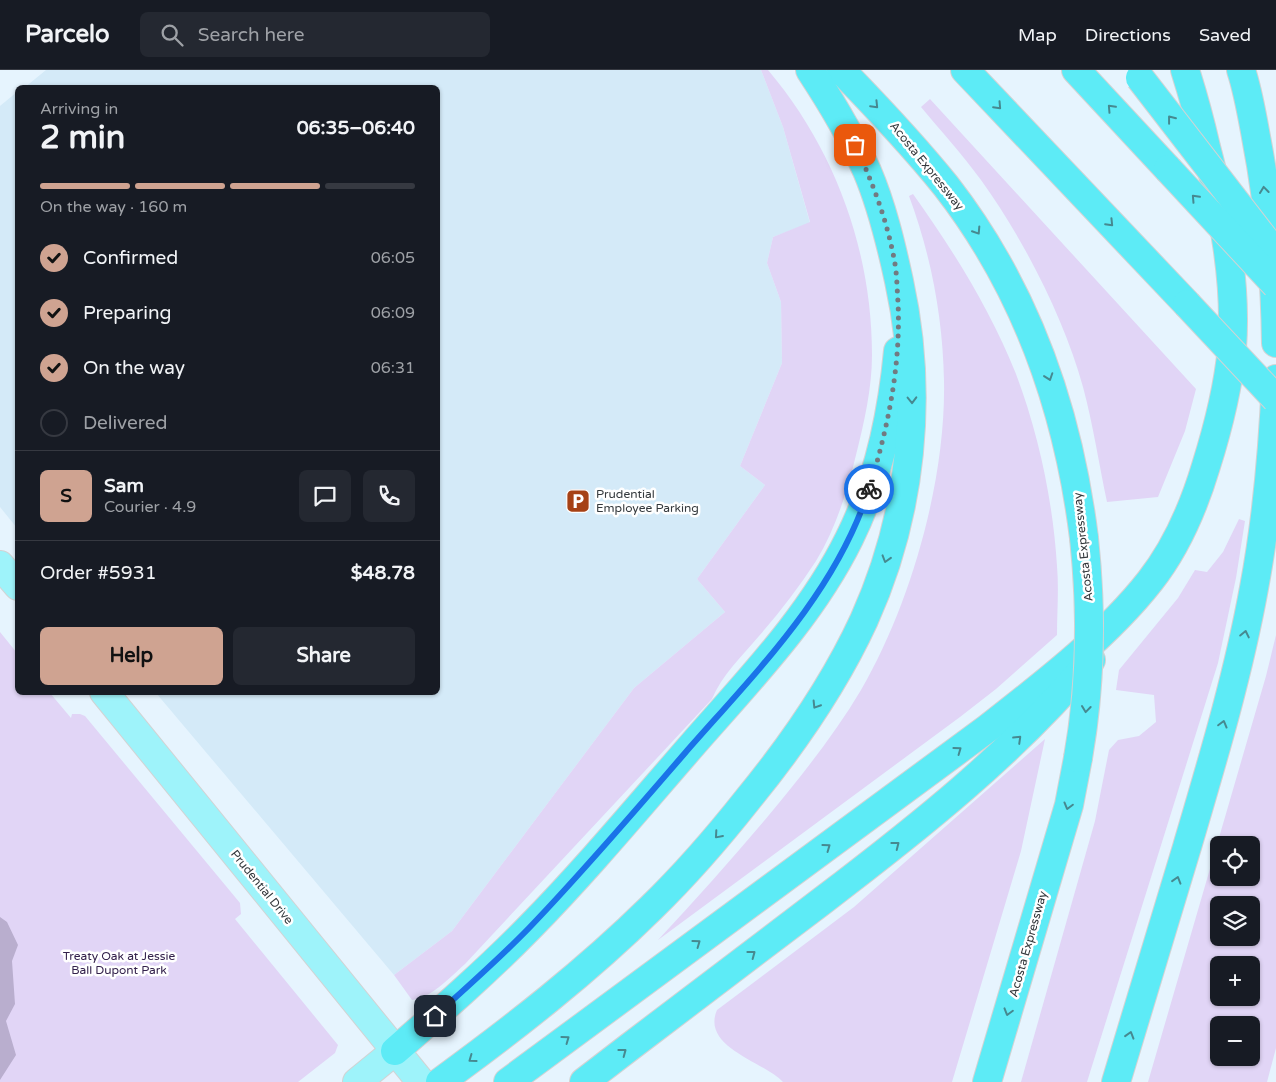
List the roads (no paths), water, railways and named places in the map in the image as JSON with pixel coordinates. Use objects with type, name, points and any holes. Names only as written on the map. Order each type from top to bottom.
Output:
[{"type":"highway","points":[[440,1082],[503,1036],[595,960],[679,880],[729,823],[776,764],[816,707],[849,651],[876,592],[894,532],[908,468],[913,403],[908,327],[879,202],[867,172],[837,113],[810,70]]},
{"type":"highway","name":"Acosta Expressway","points":[[842,70],[912,144],[946,187],[988,249],[1019,304],[1044,363],[1061,417],[1075,476],[1084,538],[1088,590],[1089,644],[1087,701],[1078,758],[1069,805],[988,1082]]},
{"type":"highway","points":[[965,70],[1276,399]]},
{"type":"highway","points":[[1076,70],[1276,285]]},
{"type":"highway","points":[[584,1082],[908,836],[983,772],[1030,728],[1076,679],[1123,620],[1151,580],[1178,535],[1201,481],[1220,417],[1228,382],[1232,347],[1232,315],[1226,241],[1210,161],[1185,70]]},
{"type":"highway","points":[[1241,72],[1263,176],[1270,243],[1276,343]]},
{"type":"highway","points":[[1137,74],[1276,254]]},
{"type":"highway","points":[[395,1051],[500,956],[557,898],[753,676],[799,619],[825,582],[838,561],[859,517],[883,441],[898,353],[899,322],[895,265]]},
{"type":"highway","points":[[1116,1082],[1211,766],[1242,650],[1265,520],[1276,379]]},
{"type":"highway","points":[[517,1075],[988,728],[1094,639],[1129,606],[1151,580]]},
{"type":"main road","points":[[0,565],[15,582]]},
{"type":"main road","name":"Prudential Drive","points":[[106,695],[421,1082]]},
{"type":"main road","points":[[357,1082],[395,1051]]},
{"type":"place","name":"Prudential Employee Parking","points":[[578,501]]},
{"type":"park label","name":"Treaty Oak at Jessie Ball Dupont Park","points":[[119,963]]}]
